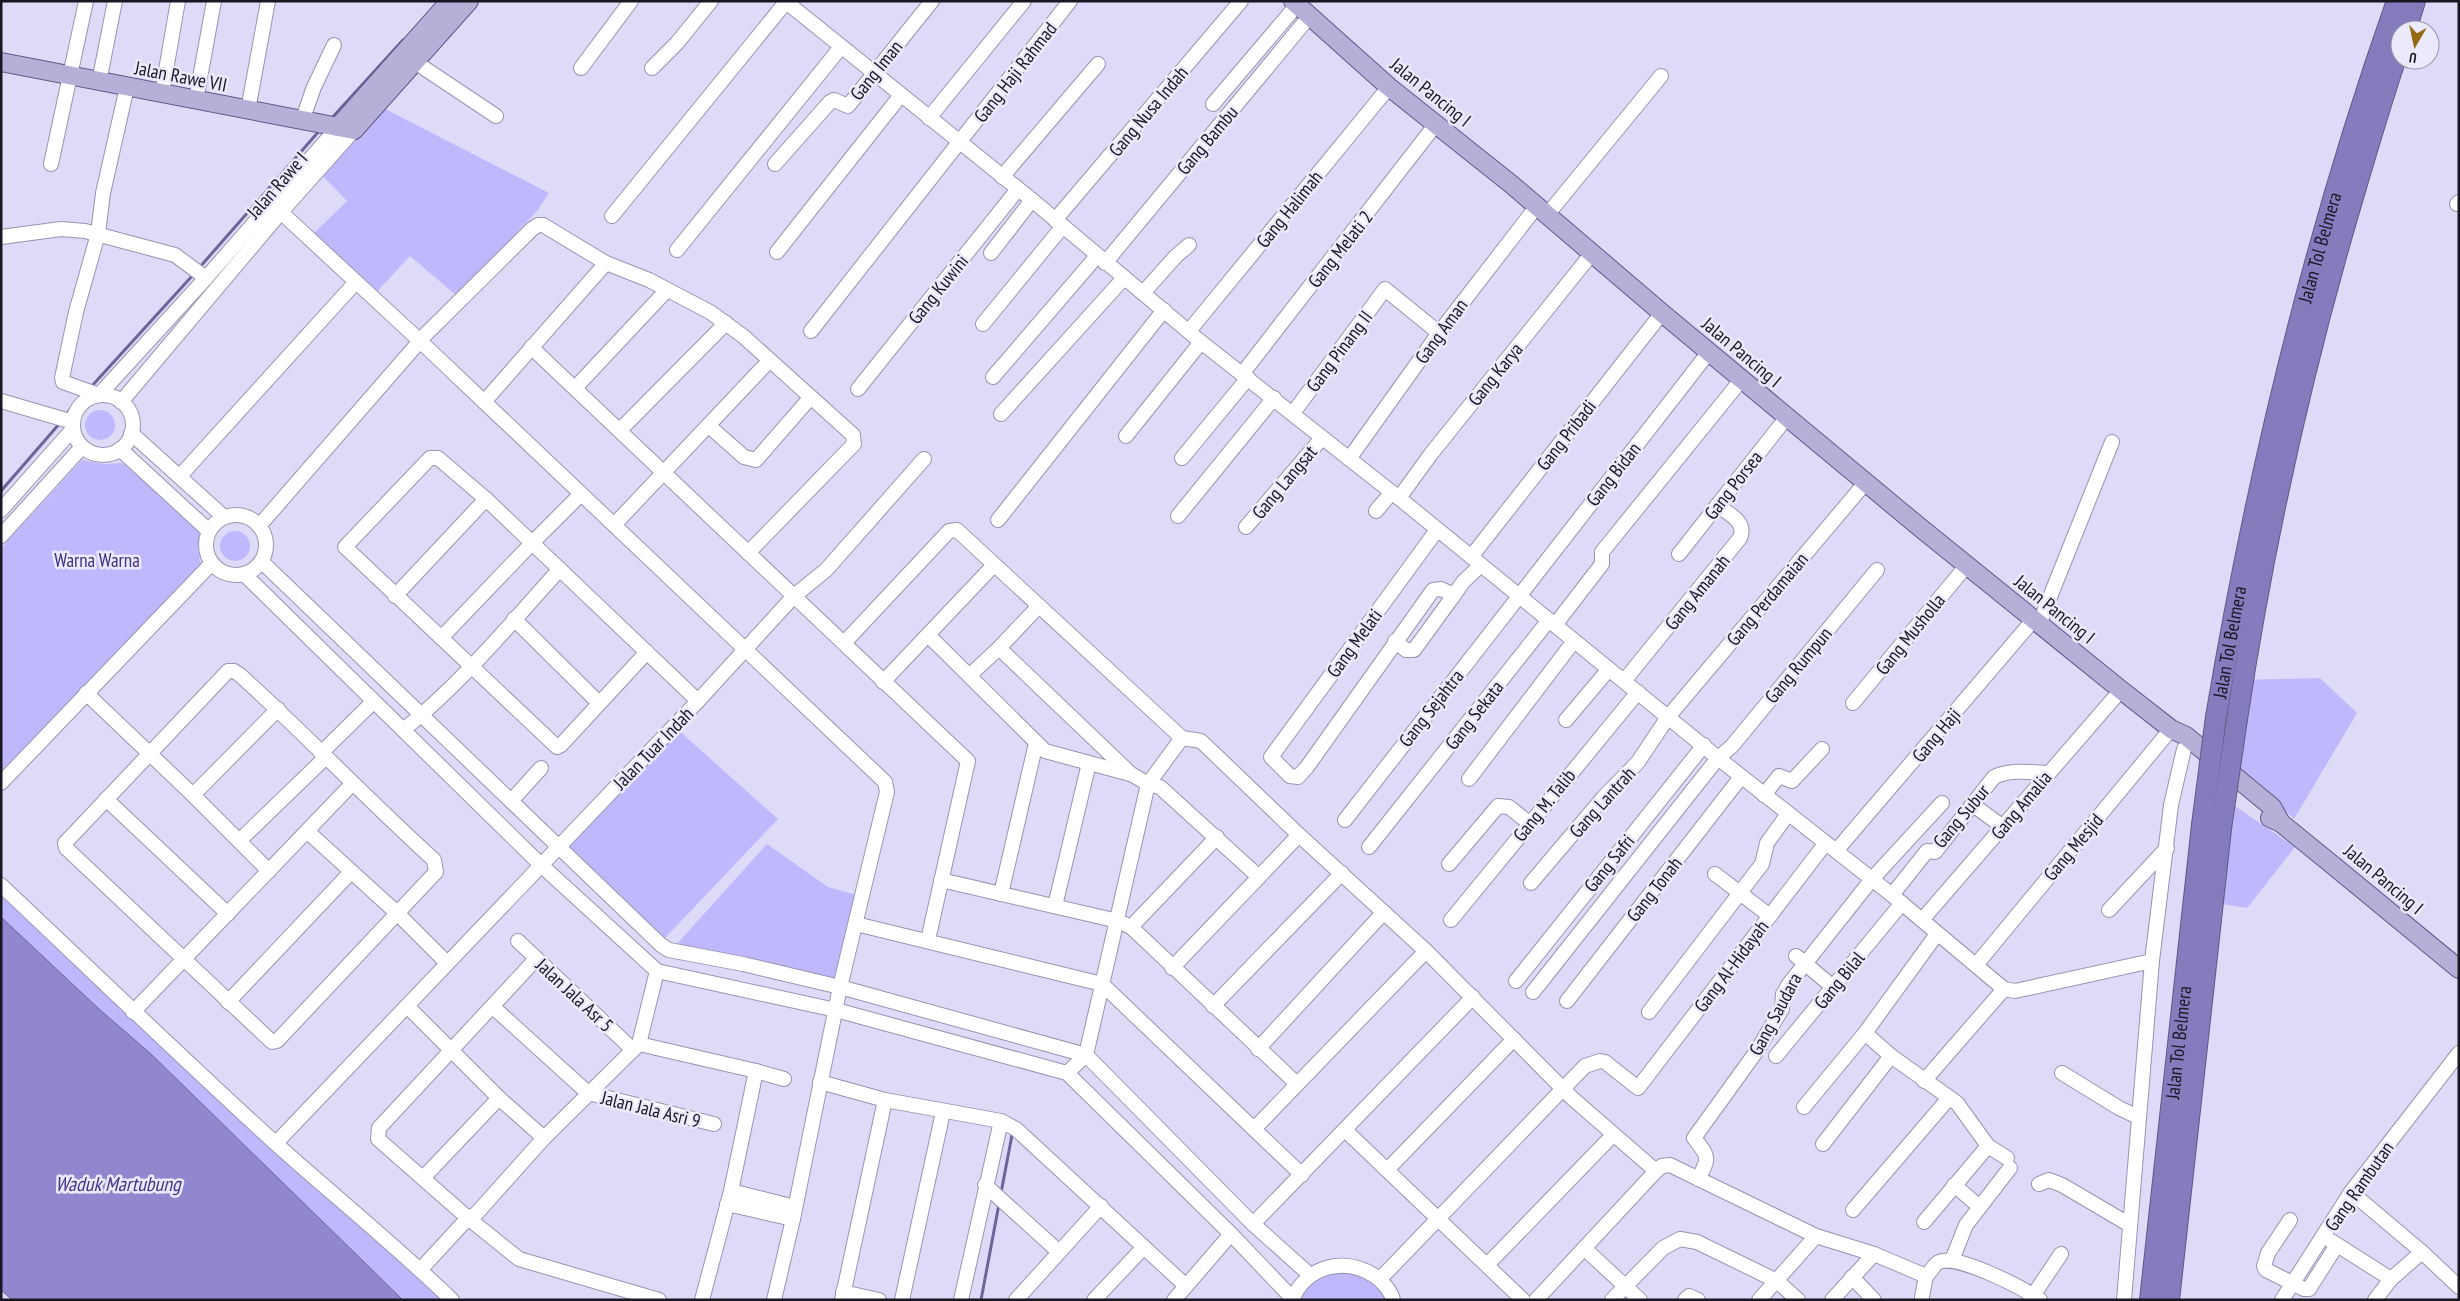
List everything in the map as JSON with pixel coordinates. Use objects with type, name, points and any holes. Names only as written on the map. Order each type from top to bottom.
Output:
[{"type":"highway","name":"Jalan Tol Belmera","points":[[2169,1300],[2212,827],[2216,717],[2261,477],[2299,316],[2330,205],[2397,1]]},
{"type":"highway","points":[[2409,20],[2415,1]]},
{"type":"highway","name":"Jalan Tol Belmera","points":[[2150,1300],[2212,827],[2237,719],[2265,555],[2300,390],[2336,253],[2393,70]]},
{"type":"main road","name":"Jalan Rawe I","points":[[335,127],[450,1]]},
{"type":"main road","name":"Jalan Rawe I","points":[[335,127],[415,62],[469,1]]},
{"type":"main road","name":"Jalan Pancing I","points":[[1300,8],[1389,87],[1592,252],[1662,313],[1866,482],[1967,565],[2038,620],[2121,690],[2170,729],[2186,736],[2272,807],[2280,823]]},
{"type":"main road","name":"Jalan Rawe VII","points":[[1,62],[335,127]]},
{"type":"main road","name":"Jalan Pancing I","points":[[2170,729],[2178,744],[2263,815],[2280,823],[2459,969]]},
{"type":"street","points":[[50,164],[86,1]]},
{"type":"street","points":[[99,82],[115,1]]},
{"type":"street","points":[[162,93],[178,1]]},
{"type":"street","points":[[196,100],[214,1]]},
{"type":"street","points":[[248,110],[268,1]]},
{"type":"street","points":[[581,68],[631,1]]},
{"type":"street","points":[[652,68],[677,43],[711,1]]},
{"type":"street","name":"Gang Iman","points":[[775,164],[830,102],[834,100],[848,106],[873,72],[932,1]]},
{"type":"street","points":[[929,118],[1024,1]]},
{"type":"street","name":"Gang Haji Rahmad","points":[[811,331],[1070,1]]},
{"type":"street","name":"Gang Nusa Indah","points":[[983,324],[1059,223],[1241,1]]},
{"type":"street","points":[[612,216],[786,2],[1032,200],[1201,342],[1395,495],[1741,777],[1897,899],[2004,990],[2015,991],[2152,961]]},
{"type":"street","points":[[1213,104],[1300,8]]},
{"type":"street","name":"Gang Bambu","points":[[994,376],[1101,259],[1300,8]]},
{"type":"street","points":[[302,121],[314,87],[334,45]]},
{"type":"street","points":[[677,250],[841,47]]},
{"type":"street","points":[[415,62],[496,116]]},
{"type":"street","points":[[1002,177],[1098,64]]},
{"type":"street","name":"Gang Aman","points":[[1349,458],[1438,333],[1661,76]]},
{"type":"street","points":[[92,392],[74,415],[73,425],[76,439],[82,447],[100,455],[120,449],[131,433],[131,416],[121,402],[111,396],[70,386],[63,382],[62,378],[76,312],[98,234],[104,186],[127,87]]},
{"type":"street","name":"Gang Halimah","points":[[1189,331],[1389,87]]},
{"type":"street","points":[[777,252],[901,94]]},
{"type":"street","name":"Gang Melati 2","points":[[1182,458],[1436,124]]},
{"type":"street","name":"Jalan Rawe I","points":[[121,402],[276,208],[335,127]]},
{"type":"street","name":"Gang Kuwini","points":[[858,389],[1018,189]]},
{"type":"street","points":[[991,253],[1032,200]]},
{"type":"street","points":[[276,208],[745,647],[885,782],[887,792],[840,986],[794,1213],[774,1300]]},
{"type":"street","name":"Jalan Rawe I","points":[[92,392],[200,272],[276,208]]},
{"type":"street","points":[[259,526],[420,341],[538,225],[548,227],[606,263],[667,290],[710,312],[726,323],[853,435],[854,444],[748,553]]},
{"type":"street","points":[[1,237],[61,230],[98,234],[175,255],[200,272]]},
{"type":"street","points":[[1143,293],[1176,256],[1189,245]]},
{"type":"street","name":"Gang Karya","points":[[1376,511],[1395,495],[1431,454],[1592,252]]},
{"type":"street","points":[[484,402],[606,263]]},
{"type":"street","points":[[1001,414],[1124,278]]},
{"type":"street","points":[[180,476],[356,284]]},
{"type":"street","name":"Gang Pinang II","points":[[1293,413],[1385,289],[1438,333]]},
{"type":"street","points":[[576,388],[667,290]]},
{"type":"street","points":[[998,520],[1164,310]]},
{"type":"street","name":"Gang Pribadi","points":[[1395,641],[1406,650],[1414,650],[1476,561],[1662,313]]},
{"type":"street","points":[[620,430],[726,323]]},
{"type":"street","points":[[1126,436],[1201,342]]},
{"type":"street","points":[[531,347],[620,430],[662,474],[968,761],[928,940]]},
{"type":"street","name":"Gang Bidan","points":[[1518,596],[1709,352]]},
{"type":"street","points":[[614,525],[769,361]]},
{"type":"street","name":"Gang Sekata","points":[[1369,847],[1398,809],[1602,564],[1602,552],[1742,379]]},
{"type":"street","points":[[709,426],[744,457],[756,460],[810,398]]},
{"type":"street","points":[[1178,516],[1274,398]]},
{"type":"street","points":[[1,401],[73,425]]},
{"type":"street","name":"Gang Porsea","points":[[1679,554],[1787,417]]},
{"type":"street","points":[[1,510],[73,425]]},
{"type":"street","points":[[131,433],[224,517]]},
{"type":"street","name":"Gang Langsat","points":[[1246,527],[1322,438]]},
{"type":"street","name":"Gang Haji","points":[[1830,848],[2038,620],[2112,442]]},
{"type":"street","points":[[1,536],[82,447]]},
{"type":"street","points":[[120,449],[209,531]]},
{"type":"street","points":[[647,652],[561,745],[557,747],[345,549],[346,545],[434,456],[486,499],[560,569],[647,652],[698,701]]},
{"type":"street","name":"Jalan Tuar Indah","points":[[276,1143],[698,701],[745,647],[794,596],[826,570],[924,459]]},
{"type":"street","name":"Gang Perdamaian","points":[[1668,717],[1866,482]]},
{"type":"street","points":[[441,638],[581,494]]},
{"type":"street","points":[[395,596],[486,499]]},
{"type":"street","name":"Gang Amanah","points":[[1624,682],[1740,538],[1742,532],[1740,524],[1717,505]]},
{"type":"street","points":[[243,516],[259,526],[266,544],[261,561],[254,569],[244,574],[226,573],[212,563],[206,547],[209,531],[224,517],[243,516]]},
{"type":"street","points":[[844,643],[949,531],[957,530],[1038,607],[1182,738],[1201,741],[1299,835],[1426,950],[1613,1135],[1656,1171]]},
{"type":"street","name":"Gang Melati","points":[[1395,641],[1298,777],[1290,776],[1271,757],[1437,530]]},
{"type":"street","points":[[261,561],[652,937],[669,950],[743,964],[840,986],[1086,1055],[1253,1224],[1310,1275]]},
{"type":"street","points":[[1,783],[212,563]]},
{"type":"street","points":[[883,682],[994,565]]},
{"type":"street","name":"Gang Musholla","points":[[1854,703],[1967,565]]},
{"type":"street","points":[[403,730],[422,715],[471,666],[560,569]]},
{"type":"street","name":"Gang Rumpun","points":[[1532,992],[1718,758],[1732,746],[1877,570]]},
{"type":"street","points":[[244,574],[541,865],[658,971],[836,1010],[1067,1072],[1232,1234],[1292,1299],[1310,1275],[1327,1266],[1346,1264],[1364,1269],[1380,1279],[1393,1300]]},
{"type":"street","points":[[1395,641],[1433,590],[1441,589],[1454,595]]},
{"type":"street","name":"Gang Sejahtra","points":[[1345,820],[1518,596]]},
{"type":"street","points":[[970,675],[1038,607]]},
{"type":"street","points":[[514,619],[599,702]]},
{"type":"street","points":[[928,635],[1036,743],[1050,754],[1131,774]]},
{"type":"street","points":[[1469,779],[1574,641]]},
{"type":"street","points":[[999,648],[1131,774],[1148,784],[1160,787],[1259,877]]},
{"type":"street","points":[[1566,720],[1609,669]]},
{"type":"street","points":[[228,671],[234,671],[278,709],[352,784],[434,860],[436,872],[276,1041],[268,1040],[66,848],[66,840],[148,754],[228,671]]},
{"type":"street","name":"Gang Amalia","points":[[1922,920],[2047,773],[2121,690]]},
{"type":"street","name":"Gang M. Talib","points":[[1451,920],[1638,692]]},
{"type":"street","points":[[86,693],[269,871]]},
{"type":"street","points":[[239,841],[373,702]]},
{"type":"street","points":[[193,795],[278,709]]},
{"type":"street","name":"Gang Lantrah","points":[[1531,883],[1603,798],[1638,762],[1668,717]]},
{"type":"street","name":"Gang Mesjid","points":[[1976,965],[2170,729]]},
{"type":"street","points":[[1067,1072],[1086,1055],[1148,784],[1182,738]]},
{"type":"street","points":[[1001,894],[1036,743]]},
{"type":"street","name":"Gang Safri","points":[[1516,981],[1704,745]]},
{"type":"street","points":[[1764,795],[1779,776],[1792,781],[1822,749]]},
{"type":"street","points":[[2124,1300],[2152,961],[2175,782],[2184,749]]},
{"type":"street","points":[[1055,906],[1088,764]]},
{"type":"street","points":[[511,801],[541,768]]},
{"type":"street","name":"Gang Subur","points":[[1897,899],[1927,851],[1935,852],[1994,777],[2002,773],[2047,773]]},
{"type":"street","name":"Gang Tonah","points":[[1567,1001],[1741,777]]},
{"type":"street","points":[[133,1012],[352,784]]},
{"type":"street","points":[[106,799],[228,914]]},
{"type":"street","name":"Gang Saudara","points":[[1698,1180],[1708,1160],[1694,1138],[1756,1052],[1782,1009],[1784,994],[1800,960],[1942,802]]},
{"type":"street","points":[[1972,804],[2003,827]]},
{"type":"street","points":[[1449,864],[1498,806],[1509,806],[1529,823]]},
{"type":"street","points":[[1649,1012],[1762,864],[1767,843],[1788,814]]},
{"type":"street","points":[[307,831],[398,914],[447,963]]},
{"type":"street","points":[[1172,968],[1299,835]]},
{"type":"street","points":[[1132,927],[1217,837]]},
{"type":"street","name":"Gang Al-Hidayah","points":[[1564,1088],[1585,1066],[1600,1061],[1611,1065],[1638,1088],[1770,916],[1830,848]]},
{"type":"street","points":[[2109,910],[2167,848]]},
{"type":"street","points":[[228,1002],[352,872]]},
{"type":"street","points":[[1213,1006],[1342,873]]},
{"type":"street","points":[[1714,874],[1770,916]]},
{"type":"street","points":[[941,880],[1118,921],[1132,927],[1172,968],[1296,1084]]},
{"type":"street","points":[[1,886],[133,1012],[276,1143],[421,1269],[452,1300]]},
{"type":"street","name":"Gang Bilal","points":[[1776,1056],[1833,987],[1897,899]]},
{"type":"street","points":[[1258,1049],[1384,912]]},
{"type":"street","points":[[856,924],[928,940],[1102,984],[1302,1174]]},
{"type":"street","points":[[1804,1107],[1865,1033],[1938,934]]},
{"type":"street","name":"Jalan Jala Asr 5","points":[[518,942],[635,1046]]},
{"type":"street","points":[[1254,1129],[1426,950]]},
{"type":"street","points":[[536,959],[379,1128],[378,1139],[468,1218],[519,1259],[659,1300]]},
{"type":"street","points":[[1800,960],[1833,987]]},
{"type":"street","points":[[421,1269],[468,1218],[476,1214],[544,1138],[635,1046],[658,971]]},
{"type":"street","points":[[1924,1081],[2004,990]]},
{"type":"street","points":[[1253,1224],[1473,997]]},
{"type":"street","points":[[408,1006],[499,1098],[544,1138]]},
{"type":"street","points":[[493,1007],[588,1093]]},
{"type":"street","points":[[1865,1033],[1891,1056],[1949,1098],[1962,1110],[1988,1146],[2009,1163],[1966,1225],[1952,1260]]},
{"type":"street","points":[[1387,1170],[1514,1039]]},
{"type":"street","points":[[635,1046],[756,1071],[784,1079]]},
{"type":"street","name":"Gang Rambutan","points":[[2391,1279],[2322,1235],[2351,1192],[2459,1053]]},
{"type":"street","points":[[1823,1144],[1891,1056]]},
{"type":"street","points":[[702,1300],[729,1198],[756,1071]]},
{"type":"street","points":[[2062,1073],[2119,1108],[2138,1117]]},
{"type":"street","points":[[820,1082],[885,1100],[1001,1121],[1016,1129],[1186,1286]]},
{"type":"street","points":[[1380,1279],[1564,1088]]},
{"type":"street","name":"Jalan Jala Asri 9","points":[[588,1093],[714,1124]]},
{"type":"street","points":[[423,1178],[499,1098]]},
{"type":"street","points":[[1853,1210],[1949,1098]]},
{"type":"street","points":[[879,1300],[843,1296],[885,1100]]},
{"type":"street","points":[[902,1300],[943,1112]]},
{"type":"street","points":[[961,1300],[985,1185],[1001,1121]]},
{"type":"street","points":[[1345,1130],[1523,1300]]},
{"type":"street","points":[[1486,1265],[1613,1135]]},
{"type":"street","points":[[1924,1222],[1988,1146]]},
{"type":"street","points":[[1536,1300],[1656,1171],[1662,1166],[1670,1165],[1816,1236],[1874,1254],[1926,1276]]},
{"type":"street","points":[[2039,1184],[2049,1180],[2062,1184],[2130,1225]]},
{"type":"street","points":[[985,1185],[1059,1252]]},
{"type":"street","points":[[1954,1185],[1980,1207]]},
{"type":"street","points":[[2351,1192],[2422,1252],[2459,1287]]},
{"type":"street","points":[[729,1198],[794,1213]]},
{"type":"street","points":[[1016,1300],[1100,1206]]},
{"type":"street","points":[[2290,1220],[2268,1253],[2264,1266],[2271,1273],[2304,1290],[2309,1289],[2337,1245]]},
{"type":"street","points":[[1174,1300],[1232,1234]]},
{"type":"street","points":[[2282,1300],[2322,1235]]},
{"type":"street","points":[[1759,1300],[1778,1281],[1816,1236]]},
{"type":"street","points":[[1612,1300],[1663,1248],[1680,1239],[1697,1242],[1778,1281],[1798,1300]]},
{"type":"street","points":[[1094,1300],[1144,1247]]},
{"type":"street","points":[[1584,1248],[1640,1300]]},
{"type":"street","points":[[2375,1300],[2391,1279],[2422,1252]]},
{"type":"street","points":[[1832,1300],[1874,1254]]},
{"type":"street","points":[[1922,1297],[1922,1287],[1926,1276],[1939,1262],[1952,1260],[1986,1272],[2034,1298],[2061,1254]]},
{"type":"street","points":[[1852,1277],[1874,1300]]},
{"type":"street","points":[[1685,1300],[1689,1296],[1698,1300]]},
{"type":"green space","points":[[385,109],[549,193],[537,211],[457,296],[410,256],[375,294],[312,235],[347,201],[320,173]]},
{"type":"green space","points":[[100,410],[111,414],[115,425],[111,436],[100,440],[89,436],[85,425],[89,414]]},
{"type":"green space","name":"Warna Warna","points":[[82,460],[104,464],[123,463],[201,531],[198,550],[201,565],[1,774],[1,548]]},
{"type":"green space","points":[[235,531],[246,535],[250,546],[246,557],[235,561],[224,557],[220,546],[224,535]]},
{"type":"green space","points":[[2320,678],[2357,713],[2294,819],[2240,768],[2243,680]]},
{"type":"green space","points":[[677,729],[778,819],[665,938],[565,846]]},
{"type":"green space","points":[[2235,806],[2295,847],[2247,908],[2222,904]]},
{"type":"green space","points":[[767,844],[828,887],[860,896],[837,983],[676,945]]},
{"type":"green space","points":[[1,889],[448,1300],[404,1300],[1,917]]},
{"type":"green space","points":[[1364,1269],[1393,1300],[1292,1300],[1310,1275]]},
{"type":"water","name":"Waduk Martubung","points":[[1,917],[99,1009],[151,1054],[403,1300],[12,1300],[1,1290]]},
{"type":"waterway","points":[[330,120],[403,40]]},
{"type":"waterway","points":[[199,268],[320,130]]},
{"type":"waterway","points":[[90,388],[193,275]]},
{"type":"waterway","points":[[65,416],[83,394]]},
{"type":"waterway","points":[[1,491],[60,423]]},
{"type":"waterway","points":[[1001,1193],[1012,1135]]},
{"type":"waterway","points":[[981,1300],[999,1204]]}]
